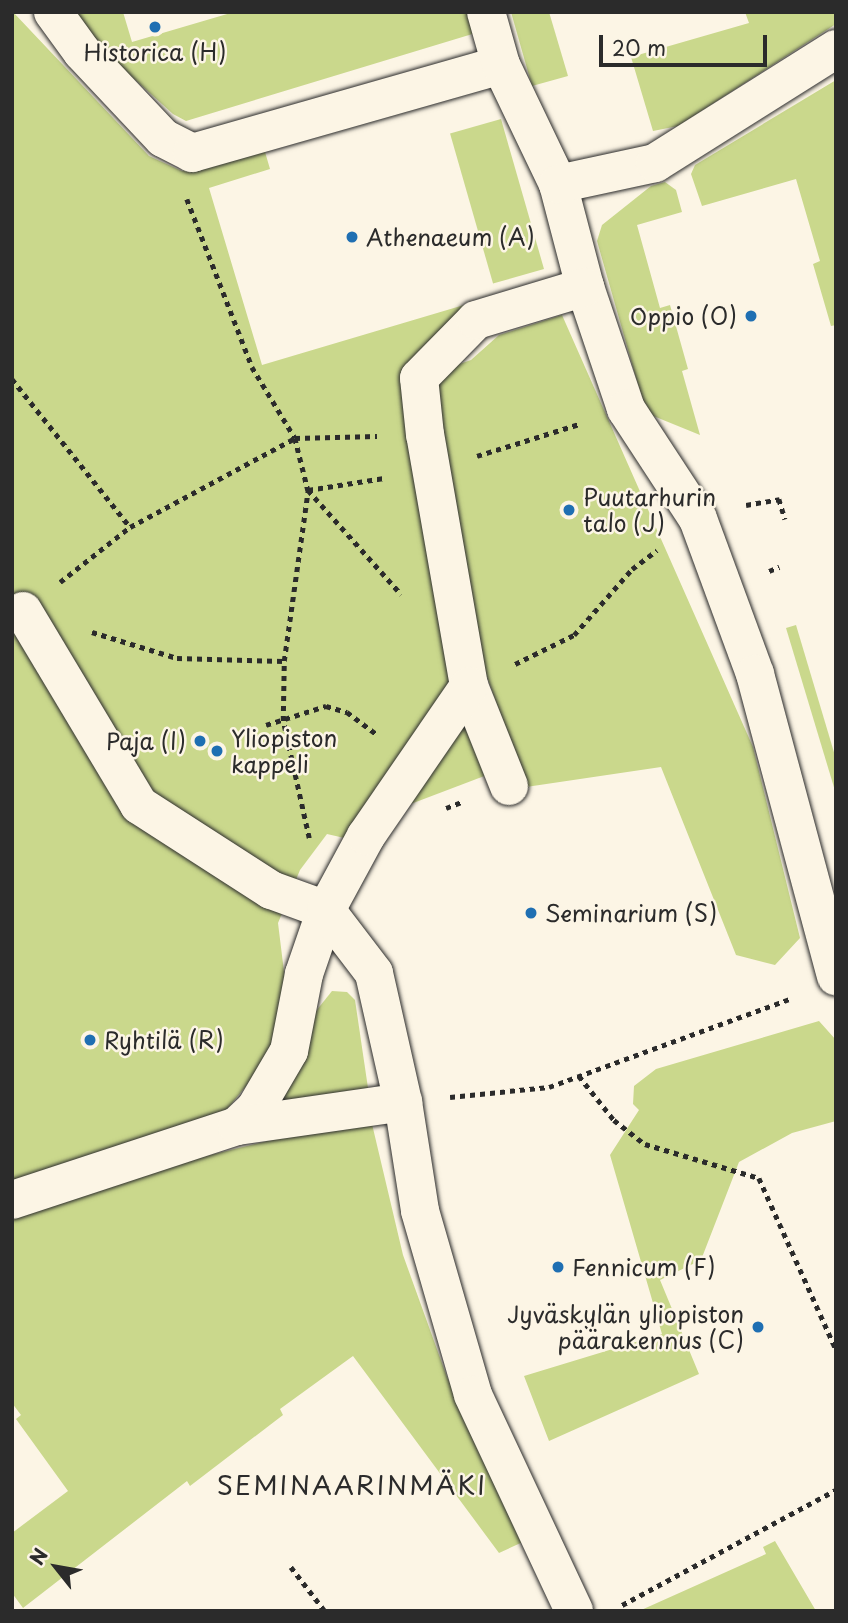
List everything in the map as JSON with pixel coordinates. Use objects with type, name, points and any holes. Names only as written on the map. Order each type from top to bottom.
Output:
[{"type":"lane","points":[[53,12],[82,52],[163,138],[192,153],[501,65]]},
{"type":"lane","points":[[486,12],[501,65],[558,184],[585,287],[626,409],[698,519],[755,674],[836,976]]},
{"type":"lane","points":[[558,184],[655,163],[836,49]]},
{"type":"lane","points":[[509,786],[469,686],[428,452],[419,377],[476,320],[585,287]]},
{"type":"lane","points":[[23,611],[139,805],[271,890],[326,910],[374,973],[403,1102],[420,1211],[474,1395],[573,1611]]},
{"type":"lane","points":[[237,1126],[256,1109],[289,1051],[304,974],[326,910],[366,836],[469,686]]},
{"type":"lane","points":[[12,1200],[237,1126],[403,1102]]},
{"type":"path","points":[[163,138],[252,367],[295,438],[308,490],[284,661],[283,721],[326,910]]},
{"type":"path","points":[[12,379],[131,527]]},
{"type":"path","points":[[308,490],[428,452],[626,409]]},
{"type":"path","points":[[23,611],[131,527],[295,438],[428,452]]},
{"type":"path","points":[[308,490],[410,603]]},
{"type":"path","points":[[742,506],[779,499],[785,519]]},
{"type":"path","points":[[469,686],[574,635],[632,569],[698,519]]},
{"type":"path","points":[[23,611],[177,658],[284,661]]},
{"type":"path","points":[[266,725],[326,706],[347,712],[363,727],[384,738],[409,737],[428,747]]},
{"type":"path","points":[[403,1102],[548,1087],[797,996]]},
{"type":"path","points":[[579,1076],[614,1120],[645,1143],[759,1178],[836,1349]]},
{"type":"path","points":[[612,1611],[836,1490]]},
{"type":"path","points":[[291,1567],[325,1611]]},
{"type":"green space","points":[[13,12],[149,156],[182,171],[263,145],[270,169],[209,188],[262,365],[464,305],[419,378],[471,360],[499,335],[562,315],[753,747],[800,938],[775,965],[736,955],[661,767],[526,787],[484,668],[353,840],[327,834],[300,870],[278,923],[286,988],[274,1052],[223,1114],[202,1157],[361,1118],[372,1124],[403,1255],[447,1377],[525,1541],[499,1553],[353,1356],[280,1409],[283,1415],[190,1486],[187,1481],[23,1608],[12,1593],[12,1533],[68,1491],[16,1419],[21,1415],[12,1403]]},
{"type":"green space","points":[[69,12],[123,12],[132,42],[234,12],[474,12],[479,32],[186,121],[173,114],[111,58]]},
{"type":"green space","points":[[511,12],[549,12],[568,76],[532,86]]},
{"type":"green space","points":[[745,12],[836,12],[836,24],[678,126],[653,131],[631,57],[749,23]]},
{"type":"green space","points":[[836,80],[836,325],[831,326],[813,264],[820,261],[796,179],[702,206],[691,174],[695,165]]},
{"type":"green space","points":[[501,119],[544,269],[493,284],[450,134]]},
{"type":"green space","points":[[665,182],[676,190],[682,212],[637,225],[660,308],[670,305],[688,369],[682,371],[700,435],[646,413],[597,241],[602,225],[651,186]]},
{"type":"green space","points":[[796,625],[836,759],[836,794],[786,628]]},
{"type":"green space","points":[[467,714],[487,775],[408,805]]},
{"type":"green space","points":[[332,991],[347,992],[355,1000],[368,1088],[268,1109],[316,1011]]},
{"type":"green space","points":[[819,1021],[836,1040],[836,1121],[792,1133],[739,1162],[701,1260],[660,1280],[699,1374],[549,1441],[524,1376],[662,1334],[610,1155],[639,1110],[633,1104],[634,1086],[656,1069]]},
{"type":"green space","points":[[775,1541],[816,1611],[639,1611],[766,1554],[763,1547]]},
{"type":"place","name":"Historica (H)","points":[[155,27]]},
{"type":"place","name":"Athenaeum (A)","points":[[352,237]]},
{"type":"place","name":"Oppio (O)","points":[[751,316]]},
{"type":"place","name":"Puutarhurin talo (J)","points":[[569,510]]},
{"type":"place","name":"Paja (I)","points":[[200,741]]},
{"type":"place","name":"Yliopiston kappeli","points":[[217,751]]},
{"type":"place","name":"Seminarium (S)","points":[[531,913]]},
{"type":"place","name":"Ryhtilä (R)","points":[[90,1040]]},
{"type":"place","name":"Fennicum (F)","points":[[558,1267]]},
{"type":"place","name":"Jyväskylän yliopiston päärakennus (C)","points":[[758,1327]]},
{"type":"district","name":"SEMINAARINMÄKI","points":[[352,1485]]}]
